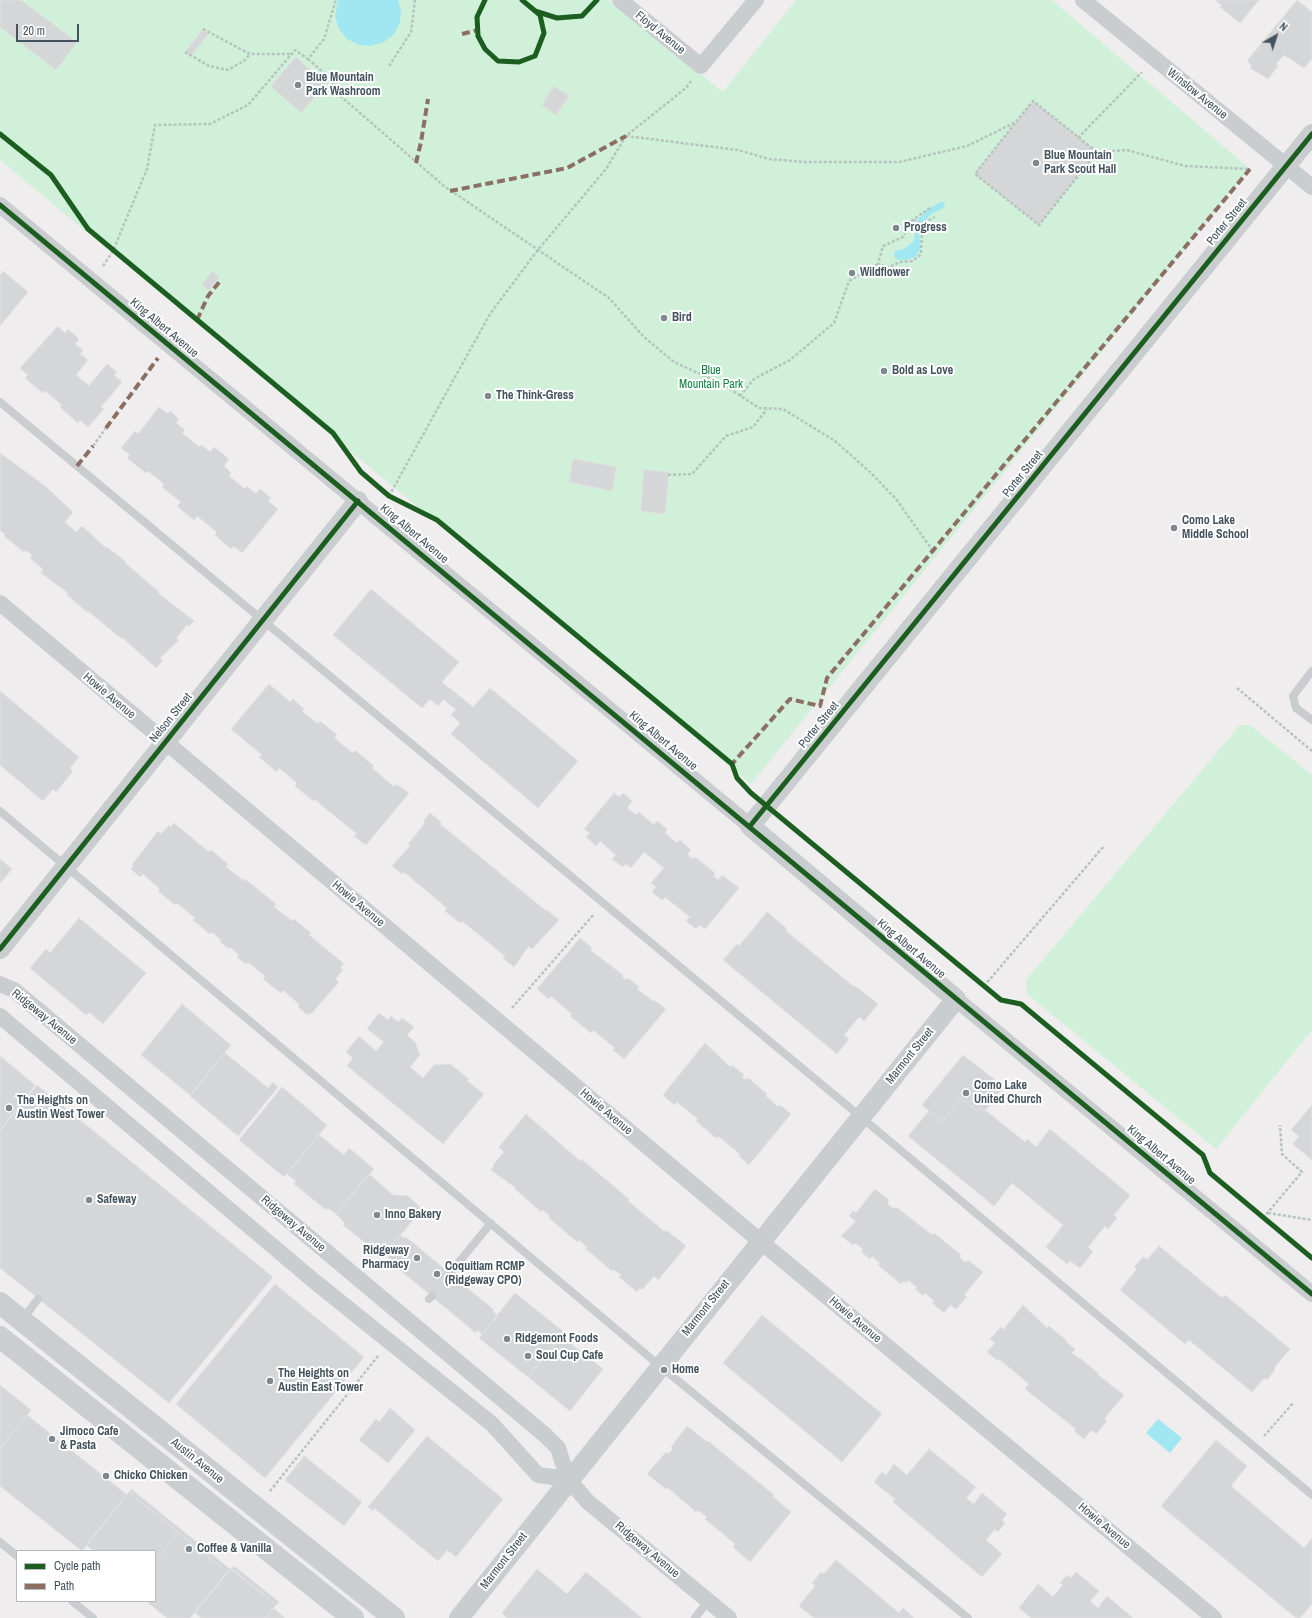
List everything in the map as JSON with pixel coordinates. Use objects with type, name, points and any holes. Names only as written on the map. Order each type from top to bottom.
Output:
[{"type":"main road","name":"Austin Avenue","points":[[0,1303],[394,1618]]},
{"type":"main road","points":[[0,1337],[353,1618]]},
{"type":"street","name":"Floyd Avenue","points":[[620,0],[701,66]]},
{"type":"street","points":[[701,66],[756,0]]},
{"type":"street","name":"Winslow Avenue","points":[[1083,0],[1312,187]]},
{"type":"street","name":"Porter Street","points":[[750,826],[1312,134]]},
{"type":"street","name":"King Albert Avenue","points":[[0,205],[1312,1294]]},
{"type":"street","name":"Nelson Street","points":[[0,949],[358,501]]},
{"type":"street","name":"Howie Avenue","points":[[0,603],[760,1241],[1214,1618]]},
{"type":"street","name":"Ridgeway Avenue","points":[[0,984],[14,990],[545,1435],[558,1448],[568,1479],[588,1502],[729,1618]]},
{"type":"street","name":"Marmont Street","points":[[459,1618],[568,1479],[956,999]]},
{"type":"street","points":[[0,1016],[314,1281],[492,1424],[538,1475],[568,1479]]},
{"type":"lane","points":[[0,402],[861,1117],[1312,1495]]},
{"type":"lane","points":[[1312,671],[1293,696],[1296,708],[1312,720]]},
{"type":"lane","points":[[0,811],[660,1366],[968,1618]]},
{"type":"lane","points":[[450,1274],[491,1223]]},
{"type":"lane","points":[[21,1320],[38,1299]]},
{"type":"lane","points":[[0,1542],[16,1555]]},
{"type":"lane","points":[[695,1618],[708,1601]]},
{"type":"lane","points":[[73,1602],[92,1618]]},
{"type":"path","points":[[308,59],[324,39],[336,0]]},
{"type":"path","points":[[389,66],[411,32],[415,0]]},
{"type":"path","points":[[203,29],[250,54],[291,54]]},
{"type":"path","points":[[93,282],[113,251],[134,204],[147,169],[155,125],[210,124],[248,105],[295,50],[331,79],[337,93],[444,186],[537,251],[609,298],[644,337],[674,362],[724,386],[759,408],[783,409],[835,441],[871,472],[896,499],[933,550]]},
{"type":"path","points":[[185,52],[209,66],[228,70],[244,61],[250,54]]},
{"type":"path","points":[[1078,138],[1155,59]]},
{"type":"path","points":[[390,496],[490,314],[537,251],[606,169],[626,136],[686,88],[701,66]]},
{"type":"path","points":[[1097,152],[1039,225],[975,174],[1033,101],[1097,152],[1127,150],[1185,166],[1250,169]]},
{"type":"path","points":[[626,136],[738,150],[769,159],[805,162],[899,162],[967,146],[1016,122]]},
{"type":"path","points":[[740,396],[754,379],[790,360],[834,323],[848,281],[878,264],[883,246],[903,237],[914,220],[930,208]]},
{"type":"path","points":[[878,264],[886,267],[895,265],[899,262],[913,261],[921,254],[922,232],[924,225],[927,221],[935,217]]},
{"type":"path","points":[[914,220],[924,225]]},
{"type":"path","points":[[668,475],[692,474],[726,436],[753,427],[768,409]]},
{"type":"path","points":[[92,446],[106,428]]},
{"type":"path","points":[[1237,688],[1312,750]]},
{"type":"path","points":[[979,982],[986,987],[1104,846]]},
{"type":"path","points":[[512,1009],[579,933],[602,902]]},
{"type":"path","points":[[1264,1218],[1302,1172],[1282,1154],[1280,1125]]},
{"type":"path","points":[[1258,1213],[1270,1223]]},
{"type":"path","points":[[1267,1213],[1312,1220]]},
{"type":"path","points":[[268,1495],[390,1342]]},
{"type":"path","points":[[1255,1447],[1293,1403]]},
{"type":"green space","name":"Blue Mountain Park","points":[[0,0],[609,0],[723,92],[796,0],[1052,0],[1250,169],[751,784],[0,160]]},
{"type":"green space","points":[[1240,725],[1250,725],[1312,775],[1312,1030],[1216,1149],[1027,994],[1026,980]]},
{"type":"water","points":[[338,0],[398,0],[401,10],[400,23],[394,34],[384,42],[371,46],[359,45],[347,39],[339,29],[335,17]]},
{"type":"water","points":[[916,226],[918,227],[921,248],[915,257],[905,260],[898,260],[894,257],[895,251],[904,249],[914,241]]},
{"type":"water","points":[[1158,1419],[1182,1438],[1170,1453],[1146,1433]]},
{"type":"building","points":[[0,0],[21,0],[77,42],[56,70],[0,27]]},
{"type":"building","points":[[1215,0],[1259,0],[1240,23],[1220,7],[1222,5]]},
{"type":"building","points":[[1297,0],[1312,12],[1312,59],[1304,68],[1284,55],[1276,64],[1278,66],[1268,79],[1250,68],[1252,66],[1247,61]]},
{"type":"building","points":[[203,29],[208,34],[191,56],[185,52]]},
{"type":"building","name":"Blue Mountain Park Washroom","points":[[296,57],[326,84],[301,113],[271,86]]},
{"type":"building","points":[[554,86],[569,96],[556,115],[542,105]]},
{"type":"building","name":"Blue Mountain Park Scout Hall","points":[[1033,101],[1097,152],[1039,225],[975,174]]},
{"type":"building","points":[[3,271],[28,292],[0,326],[0,275]]},
{"type":"building","points":[[212,271],[219,277],[209,290],[202,285]]},
{"type":"building","points":[[58,326],[65,333],[68,329],[79,339],[75,344],[83,350],[80,354],[88,360],[76,375],[89,386],[107,364],[117,372],[114,375],[122,382],[101,407],[104,409],[88,427],[80,420],[78,423],[60,407],[62,405],[44,390],[43,393],[25,378],[28,375],[20,368]]},
{"type":"building","points":[[159,407],[168,414],[170,411],[179,419],[176,423],[185,430],[182,433],[199,447],[201,445],[210,452],[214,447],[229,459],[224,466],[231,473],[229,476],[245,489],[247,486],[256,494],[260,489],[271,498],[268,501],[278,509],[242,553],[234,546],[231,549],[215,535],[217,532],[197,516],[194,520],[177,506],[181,502],[162,487],[164,484],[148,471],[146,473],[127,458],[130,455],[121,448],[135,431],[138,434]]},
{"type":"building","points":[[0,453],[45,486],[73,512],[65,522],[76,532],[82,526],[106,548],[107,547],[126,562],[125,563],[159,592],[158,593],[194,621],[189,626],[187,625],[176,638],[179,640],[160,658],[163,660],[156,668],[123,638],[122,639],[88,611],[87,612],[67,595],[68,593],[41,573],[43,569],[30,558],[32,555],[25,550],[24,552],[4,536],[5,534],[0,530]]},
{"type":"building","points":[[573,459],[616,467],[612,491],[569,482]]},
{"type":"building","points":[[644,470],[669,472],[665,514],[641,511]]},
{"type":"building","points":[[371,589],[459,662],[442,682],[458,695],[450,705],[444,699],[438,706],[430,699],[422,708],[333,635]]},
{"type":"building","points":[[269,684],[290,702],[293,699],[304,709],[302,711],[318,724],[320,721],[337,735],[334,738],[353,753],[355,750],[374,766],[372,768],[394,787],[396,784],[409,793],[366,845],[354,836],[357,834],[314,799],[313,801],[295,786],[297,783],[279,768],[277,772],[259,757],[262,755],[231,729]]},
{"type":"building","points":[[490,688],[578,761],[538,808],[451,734],[460,723],[451,715],[456,709],[450,705],[458,695],[473,707]]},
{"type":"building","points":[[0,691],[79,757],[70,768],[73,771],[56,792],[53,789],[43,801],[0,765]]},
{"type":"building","points":[[614,793],[619,797],[623,793],[632,801],[627,808],[636,815],[639,812],[654,825],[657,821],[667,829],[665,833],[677,843],[680,840],[691,850],[687,854],[693,859],[695,857],[715,873],[713,876],[718,880],[722,875],[739,888],[705,929],[700,925],[696,929],[686,921],[690,917],[665,897],[662,900],[652,892],[656,887],[651,883],[664,868],[644,852],[631,868],[626,864],[623,867],[612,859],[616,855],[600,841],[596,846],[586,837],[590,833],[584,829]]},
{"type":"building","points":[[430,813],[441,822],[440,824],[559,920],[532,949],[529,946],[514,967],[503,958],[505,956],[462,921],[460,923],[445,911],[447,908],[404,872],[402,874],[392,866],[410,846],[408,844],[425,823],[423,821]]},
{"type":"building","points":[[174,823],[209,852],[211,850],[228,864],[226,867],[244,881],[245,879],[276,904],[274,907],[292,921],[294,919],[311,933],[309,935],[344,964],[340,968],[343,970],[335,979],[339,982],[311,1014],[309,1013],[308,1015],[298,1007],[300,1005],[283,990],[281,993],[263,979],[265,976],[248,962],[246,964],[237,957],[239,955],[230,947],[229,949],[220,942],[221,940],[212,932],[210,934],[193,920],[195,918],[177,903],[175,905],[158,891],[160,889],[143,874],[140,877],[131,869],[133,867],[132,865],[158,831],[161,834],[169,825],[171,827]]},
{"type":"building","points":[[0,859],[12,869],[0,883]]},
{"type":"building","points":[[767,912],[787,929],[786,931],[854,987],[855,986],[878,1004],[864,1021],[859,1017],[844,1035],[849,1039],[837,1054],[723,960],[737,944],[739,946]]},
{"type":"building","points":[[79,918],[146,973],[103,1024],[89,1012],[86,1015],[30,968],[46,949],[50,953]]},
{"type":"building","points":[[580,938],[592,948],[590,950],[623,975],[622,976],[626,980],[628,978],[639,987],[637,989],[666,1009],[624,1059],[613,1050],[615,1048],[593,1030],[591,1033],[570,1016],[572,1014],[551,996],[549,999],[537,989]]},
{"type":"building","points":[[182,1004],[231,1045],[190,1095],[141,1055]]},
{"type":"building","points":[[379,1013],[388,1020],[391,1016],[398,1022],[402,1018],[414,1027],[407,1035],[415,1042],[420,1055],[410,1067],[423,1078],[434,1065],[450,1064],[469,1079],[467,1081],[484,1094],[443,1144],[347,1066],[353,1058],[346,1052],[359,1036],[376,1051],[384,1042],[367,1029]]},
{"type":"building","points":[[705,1043],[730,1067],[732,1065],[744,1075],[742,1077],[746,1080],[748,1078],[767,1094],[766,1096],[778,1107],[780,1105],[791,1114],[749,1165],[739,1156],[740,1154],[718,1136],[716,1138],[696,1121],[698,1119],[677,1102],[674,1105],[663,1095]]},
{"type":"building","points":[[225,1053],[268,1088],[273,1082],[278,1087],[238,1136],[190,1096]]},
{"type":"building","name":"Como Lake United Church","points":[[963,1055],[1004,1087],[984,1112],[980,1108],[977,1111],[961,1098],[942,1122],[922,1105]]},
{"type":"building","name":"The Heights on Austin West Tower","points":[[0,1056],[35,1085],[0,1130]]},
{"type":"building","name":"Safeway","points":[[37,1085],[273,1277],[169,1403],[0,1268],[0,1131]]},
{"type":"building","points":[[282,1087],[327,1125],[284,1177],[239,1140]]},
{"type":"building","points":[[961,1098],[977,1111],[980,1108],[984,1112],[985,1110],[1025,1142],[1027,1139],[1036,1147],[1050,1129],[1130,1195],[1114,1215],[1117,1218],[1108,1229],[1105,1226],[1088,1247],[1093,1252],[1080,1268],[1070,1261],[1067,1264],[1046,1247],[1063,1225],[1012,1183],[994,1206],[908,1136],[929,1111],[942,1122]]},
{"type":"building","points":[[1312,1105],[1312,1160],[1293,1144],[1299,1136],[1291,1130]]},
{"type":"building","points":[[526,1114],[580,1161],[581,1159],[629,1199],[628,1201],[665,1232],[666,1230],[686,1246],[658,1280],[654,1276],[642,1290],[640,1288],[637,1292],[619,1277],[621,1275],[613,1269],[612,1271],[585,1248],[587,1247],[579,1240],[577,1242],[549,1218],[550,1216],[543,1210],[541,1212],[515,1189],[516,1188],[491,1170],[494,1166],[493,1165],[504,1152],[499,1147]]},
{"type":"building","points":[[319,1135],[344,1155],[349,1148],[374,1169],[336,1214],[328,1208],[326,1210],[294,1184],[296,1181],[287,1174]]},
{"type":"building","points":[[369,1174],[393,1195],[408,1196],[422,1209],[385,1254],[374,1245],[372,1248],[343,1225],[345,1223],[336,1214]]},
{"type":"building","points":[[875,1189],[889,1200],[887,1203],[894,1209],[896,1207],[932,1235],[934,1233],[961,1255],[959,1257],[966,1263],[968,1260],[983,1272],[964,1295],[967,1297],[956,1309],[950,1305],[944,1313],[932,1303],[934,1301],[925,1293],[923,1296],[915,1289],[917,1287],[908,1280],[906,1283],[904,1281],[901,1284],[878,1265],[880,1263],[872,1256],[870,1259],[861,1252],[863,1249],[855,1243],[853,1245],[841,1236],[856,1221],[849,1216],[853,1211],[856,1213]]},
{"type":"building","points":[[400,1235],[404,1238],[406,1237],[494,1310],[493,1312],[498,1316],[482,1334],[477,1330],[476,1333],[388,1260],[390,1258],[385,1254]]},
{"type":"building","points":[[1159,1246],[1222,1298],[1225,1295],[1290,1349],[1274,1368],[1275,1370],[1267,1380],[1264,1378],[1252,1392],[1189,1340],[1185,1344],[1120,1290],[1137,1269],[1134,1267],[1143,1257],[1147,1260]]},
{"type":"building","name":"The Heights on Austin East Tower","points":[[275,1284],[364,1357],[265,1478],[176,1404]]},
{"type":"building","points":[[515,1293],[564,1332],[528,1377],[479,1338]]},
{"type":"building","points":[[1023,1305],[1047,1328],[1049,1326],[1067,1341],[1066,1342],[1075,1349],[1072,1353],[1124,1395],[1104,1419],[1107,1421],[1096,1434],[1091,1430],[1084,1439],[1074,1431],[1076,1429],[1025,1389],[1029,1384],[999,1359],[998,1361],[987,1352],[995,1343],[990,1339],[1001,1327],[1003,1330]]},
{"type":"building","points":[[762,1315],[882,1414],[842,1462],[723,1363]]},
{"type":"building","points":[[561,1336],[603,1369],[570,1411],[528,1377]]},
{"type":"building","points":[[0,1385],[31,1410],[0,1449]]},
{"type":"building","points":[[390,1408],[415,1430],[388,1463],[359,1440],[376,1419],[379,1422]]},
{"type":"building","points":[[27,1415],[127,1495],[83,1550],[81,1550],[0,1486],[0,1449]]},
{"type":"building","points":[[687,1426],[707,1442],[708,1441],[774,1495],[773,1497],[791,1512],[750,1562],[733,1547],[735,1544],[705,1519],[707,1517],[698,1510],[696,1512],[668,1488],[666,1489],[647,1474],[666,1452],[668,1454],[673,1449],[671,1447]]},
{"type":"building","points":[[427,1436],[503,1499],[456,1557],[447,1550],[438,1561],[374,1508],[373,1511],[368,1507]]},
{"type":"building","points":[[1216,1440],[1247,1466],[1231,1486],[1304,1548],[1312,1538],[1312,1604],[1300,1618],[1296,1618],[1161,1506]]},
{"type":"building","points":[[929,1449],[976,1487],[966,1498],[974,1504],[982,1493],[1007,1514],[1002,1520],[1005,1523],[998,1532],[995,1529],[986,1540],[1002,1554],[982,1577],[893,1502],[895,1499],[874,1482],[882,1472],[886,1475],[894,1464],[907,1475]]},
{"type":"building","points":[[304,1456],[362,1502],[344,1526],[285,1480]]},
{"type":"building","points":[[131,1489],[230,1569],[227,1572],[129,1492]]},
{"type":"building","points":[[129,1492],[178,1532],[156,1561],[156,1550],[93,1550],[86,1545]]},
{"type":"building","points":[[178,1532],[227,1572],[190,1618],[167,1618],[147,1602],[156,1602],[156,1561]]},
{"type":"building","points":[[836,1560],[899,1613],[903,1608],[914,1618],[814,1618],[799,1606],[815,1586],[812,1583],[821,1572],[824,1574]]},
{"type":"building","points":[[234,1566],[279,1602],[276,1605],[231,1569]]},
{"type":"building","points":[[231,1568],[276,1605],[266,1618],[201,1618],[195,1613]]},
{"type":"building","points":[[537,1569],[567,1594],[586,1572],[642,1618],[507,1618],[502,1613]]},
{"type":"building","points":[[1076,1572],[1099,1591],[1090,1601],[1098,1608],[1107,1596],[1133,1618],[1031,1618],[1019,1608],[1038,1584],[1053,1597],[1063,1585],[1060,1583],[1067,1575],[1071,1578]]},
{"type":"building","points":[[273,1608],[285,1618],[266,1618]]},
{"type":"waterway","points":[[916,226],[929,212],[942,205]]},
{"type":"marked path","points":[[462,34],[478,30]]},
{"type":"marked path","points":[[416,163],[428,99]]},
{"type":"marked path","points":[[450,191],[567,168],[626,136]]},
{"type":"marked path","points":[[730,762],[732,764],[790,699],[820,706],[827,678],[1250,169]]},
{"type":"marked path","points":[[197,320],[208,296],[221,280]]},
{"type":"marked path","points":[[106,428],[158,358]]},
{"type":"marked path","points":[[77,466],[93,446]]},
{"type":"cycle path","points":[[485,0],[477,17],[478,36],[485,49],[498,61],[519,62],[535,56],[544,33],[540,15],[522,0]]},
{"type":"cycle path","points":[[535,11],[557,18],[582,16],[597,0]]},
{"type":"cycle path","points":[[0,134],[51,175],[88,229],[333,433],[361,472],[389,496],[437,520],[732,764],[737,778],[751,793],[1001,1000],[1021,1004],[1203,1155],[1210,1173],[1312,1258]]},
{"type":"cycle path","points":[[750,826],[1312,134]]},
{"type":"cycle path","points":[[0,205],[1312,1294]]},
{"type":"cycle path","points":[[0,949],[358,501]]},
{"type":"place","name":"Blue Mountain Park Washroom","points":[[298,85]]},
{"type":"place","name":"Blue Mountain Park Scout Hall","points":[[1036,163]]},
{"type":"place","name":"Progress","points":[[896,228]]},
{"type":"place","name":"Wildflower","points":[[852,273]]},
{"type":"place","name":"Bird","points":[[664,318]]},
{"type":"place","name":"Bold as Love","points":[[884,371]]},
{"type":"place","name":"The Think-Gress","points":[[488,396]]},
{"type":"place","name":"Como Lake Middle School","points":[[1174,528]]},
{"type":"place","name":"Como Lake United Church","points":[[966,1093]]},
{"type":"place","name":"The Heights on Austin West Tower","points":[[9,1108]]},
{"type":"place","name":"Safeway","points":[[89,1200]]},
{"type":"place","name":"Inno Bakery","points":[[377,1215]]},
{"type":"place","name":"Ridgeway Pharmacy","points":[[417,1258]]},
{"type":"place","name":"Coquitlam RCMP (Ridgeway CPO)","points":[[437,1274]]},
{"type":"place","name":"Ridgemont Foods","points":[[507,1339]]},
{"type":"place","name":"Soul Cup Cafe","points":[[528,1356]]},
{"type":"place","name":"Home","points":[[664,1370]]},
{"type":"place","name":"The Heights on Austin East Tower","points":[[270,1381]]},
{"type":"place","name":"Jimoco Cafe & Pasta","points":[[52,1439]]},
{"type":"place","name":"Chicko Chicken","points":[[106,1476]]},
{"type":"place","name":"Coffee & Vanilla","points":[[189,1549]]}]
